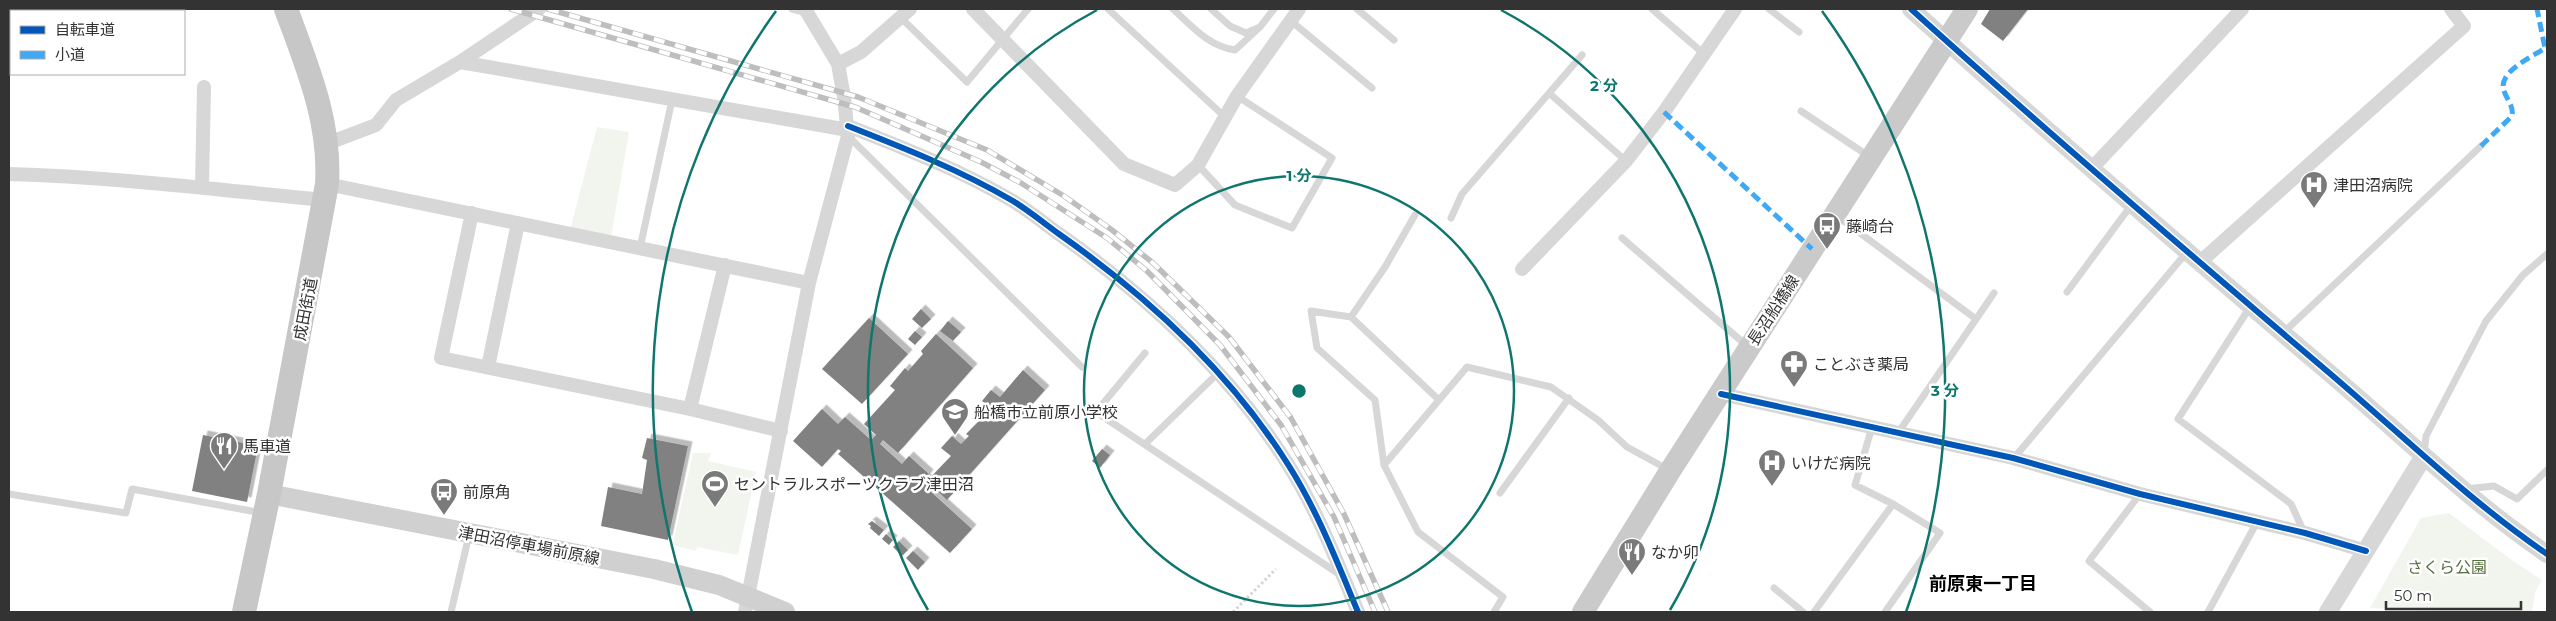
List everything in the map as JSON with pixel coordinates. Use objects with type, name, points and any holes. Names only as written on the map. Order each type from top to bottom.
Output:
[{"type":"highway","name":"成田街道","points":[[244,612],[267,504],[326,192],[326,144],[323,120],[316,92],[286,9]]},
{"type":"main road","name":"長沼船橋線","points":[[1583,612],[1670,471],[1967,9]]},
{"type":"main road","name":"津田沼停車場前原線","points":[[267,504],[469,533],[654,569],[719,585],[747,604],[785,612]]},
{"type":"street","points":[[326,144],[376,125],[396,100],[460,62],[539,9]]},
{"type":"street","points":[[973,9],[1003,42],[1124,164],[1175,185],[1198,165],[1237,96],[1299,9]]},
{"type":"street","points":[[1522,269],[1626,161],[1664,112],[1735,9]]},
{"type":"street","points":[[1910,9],[2250,307],[2404,436],[2460,489],[2547,554]]},
{"type":"street","points":[[2092,168],[2242,9]]},
{"type":"street","points":[[2193,257],[2464,26],[2451,9]]},
{"type":"street","points":[[747,604],[809,283],[848,131],[838,64],[807,11]]},
{"type":"street","points":[[838,64],[861,52],[905,13]]},
{"type":"street","points":[[460,62],[848,131],[940,162],[1013,201],[1106,267],[1166,319],[1260,423],[1289,466],[1313,509],[1358,612]]},
{"type":"street","points":[[202,186],[204,87]]},
{"type":"street","points":[[9,174],[71,176],[202,186],[326,192],[472,214],[809,283]]},
{"type":"street","points":[[472,214],[442,358],[690,409],[781,431]]},
{"type":"street","points":[[488,367],[518,223]]},
{"type":"street","points":[[690,409],[725,265]]},
{"type":"street","points":[[1721,394],[2013,458],[2140,494],[2304,533],[2366,550]]},
{"type":"street","points":[[2328,612],[2424,456]]},
{"type":"lane","points":[[792,9],[807,11]]},
{"type":"lane","points":[[905,13],[967,82],[1003,42],[1028,9]]},
{"type":"lane","points":[[1108,9],[1225,117]]},
{"type":"lane","points":[[1173,9],[1208,41],[1226,49],[1235,50],[1260,27],[1274,9]]},
{"type":"lane","points":[[1211,9],[1230,26],[1246,32],[1260,27]]},
{"type":"lane","points":[[1357,9],[1394,40]]},
{"type":"lane","points":[[1652,9],[1704,54]]},
{"type":"lane","points":[[1769,9],[1799,32]]},
{"type":"lane","points":[[1291,21],[1372,88]]},
{"type":"lane","points":[[1451,218],[1462,194],[1582,54]]},
{"type":"lane","points":[[1549,93],[1626,161]]},
{"type":"lane","points":[[1198,165],[1235,205],[1292,228],[1332,158],[1237,96]]},
{"type":"lane","points":[[640,248],[672,100]]},
{"type":"lane","points":[[1802,111],[1870,158]]},
{"type":"lane","points":[[848,131],[1082,368]]},
{"type":"lane","points":[[2283,333],[2481,146]]},
{"type":"lane","points":[[2067,292],[2132,203]]},
{"type":"lane","points":[[1835,214],[1976,319]]},
{"type":"lane","points":[[1351,317],[1385,267],[1415,215]]},
{"type":"lane","points":[[1622,238],[1749,347]]},
{"type":"lane","points":[[2424,456],[2426,436],[2486,321],[2523,275],[2547,254]]},
{"type":"lane","points":[[2013,458],[2193,257]]},
{"type":"lane","points":[[1898,433],[1994,293]]},
{"type":"lane","points":[[2250,307],[2178,419],[2291,504],[2304,533]]},
{"type":"lane","points":[[1439,400],[1351,317],[1312,311],[1317,348],[1374,400],[1384,465],[1418,532],[1503,598],[1494,612]]},
{"type":"lane","points":[[1145,353],[1096,412],[1344,577]]},
{"type":"lane","points":[[1384,465],[1468,366],[1551,387],[1598,420],[1628,447],[1670,471]]},
{"type":"lane","points":[[1144,444],[1217,374]]},
{"type":"lane","points":[[1500,493],[1569,398]]},
{"type":"lane","points":[[1872,427],[1855,485],[1893,504],[1940,533],[1885,612]]},
{"type":"lane","points":[[2460,489],[2494,486],[2517,499],[2547,470]]},
{"type":"lane","points":[[9,494],[126,513],[132,489],[267,504]]},
{"type":"lane","points":[[2140,494],[2089,561],[2150,612]]},
{"type":"lane","points":[[1814,612],[1893,504]]},
{"type":"lane","points":[[2208,612],[2257,522]]},
{"type":"lane","points":[[451,612],[469,533]]},
{"type":"lane","points":[[1774,588],[1793,609],[1803,612]]},
{"type":"path","points":[[1233,612],[1276,569]]},
{"type":"green space","points":[[597,127],[629,132],[611,237],[570,230]]},
{"type":"green space","name":"セントラルスポーツクラブ津田沼","points":[[693,453],[711,453],[708,461],[756,472],[738,555],[697,547],[696,551],[675,546],[673,543]]},
{"type":"green space","name":"さくら公園","points":[[2449,513],[2513,561],[2542,580],[2535,592],[2532,612],[2453,612],[2370,608],[2421,518]]},
{"type":"building","points":[[1990,9],[2028,9],[2003,41],[1981,24]]},
{"type":"building","points":[[921,309],[931,319],[922,328],[912,319]]},
{"type":"building","points":[[869,318],[908,354],[862,404],[822,369]]},
{"type":"building","points":[[948,321],[961,332],[953,341],[940,331]]},
{"type":"building","points":[[915,331],[922,337],[915,345],[908,339]]},
{"type":"building","points":[[936,334],[973,368],[898,453],[883,440],[880,444],[902,464],[909,456],[929,474],[926,478],[928,480],[951,456],[941,448],[952,436],[961,444],[969,436],[966,434],[991,409],[982,401],[991,390],[1000,397],[1023,370],[1045,390],[947,500],[933,487],[930,491],[972,529],[950,553],[838,454],[841,451],[838,449],[822,467],[793,441],[822,409],[838,424],[845,417],[871,440],[876,435],[864,424],[895,390],[890,386],[905,368],[908,371],[923,354],[921,351]]},
{"type":"building","points":[[203,435],[258,446],[247,502],[192,491]]},
{"type":"building","points":[[647,438],[688,446],[668,540],[601,526],[608,487],[642,494],[647,460],[642,458]]},
{"type":"building","points":[[1102,449],[1110,455],[1100,468],[1092,461]]},
{"type":"building","points":[[872,521],[884,530],[879,536],[868,524]]},
{"type":"building","points":[[886,534],[893,540],[889,545],[882,539]]},
{"type":"building","points":[[899,541],[908,550],[902,556],[893,547]]},
{"type":"building","points":[[913,551],[925,562],[918,570],[906,558]]},
{"type":"railway","points":[[511,9],[855,107],[981,162],[1021,183],[1107,238],[1147,271],[1220,345],[1281,425],[1334,517],[1375,612]]},
{"type":"railway","points":[[548,9],[858,97],[987,150],[1064,196],[1112,230],[1153,263],[1229,337],[1291,418],[1344,514],[1388,612]]},
{"type":"marked path","points":[[2481,146],[2512,116],[2511,106],[2503,84],[2510,71],[2545,48],[2537,9]]},
{"type":"marked path","points":[[1664,112],[1812,249]]},
{"type":"cycle path","points":[[1911,9],[2065,146],[2435,466],[2547,554]]},
{"type":"cycle path","points":[[848,126],[952,169],[1013,201],[1124,283],[1185,338],[1241,399],[1289,466],[1318,519],[1358,612]]},
{"type":"cycle path","points":[[1721,394],[2013,458],[2140,494],[2305,533],[2366,551]]},
{"type":"place","name":"津田沼病院","points":[[2314,209]]},
{"type":"place","name":"藤崎台","points":[[1827,250]]},
{"type":"place","name":"ことぶき薬局","points":[[1794,388]]},
{"type":"place","name":"船橋市立前原小学校","points":[[955,436]]},
{"type":"place","name":"馬車道","points":[[224,470]]},
{"type":"place","name":"いけだ病院","points":[[1772,487]]},
{"type":"place","name":"セントラルスポーツクラブ津田沼","points":[[715,508]]},
{"type":"place","name":"前原角","points":[[444,516]]},
{"type":"place","name":"なか卯","points":[[1632,576]]},
{"type":"district","name":"前原東一丁目","points":[[1983,584]]}]
